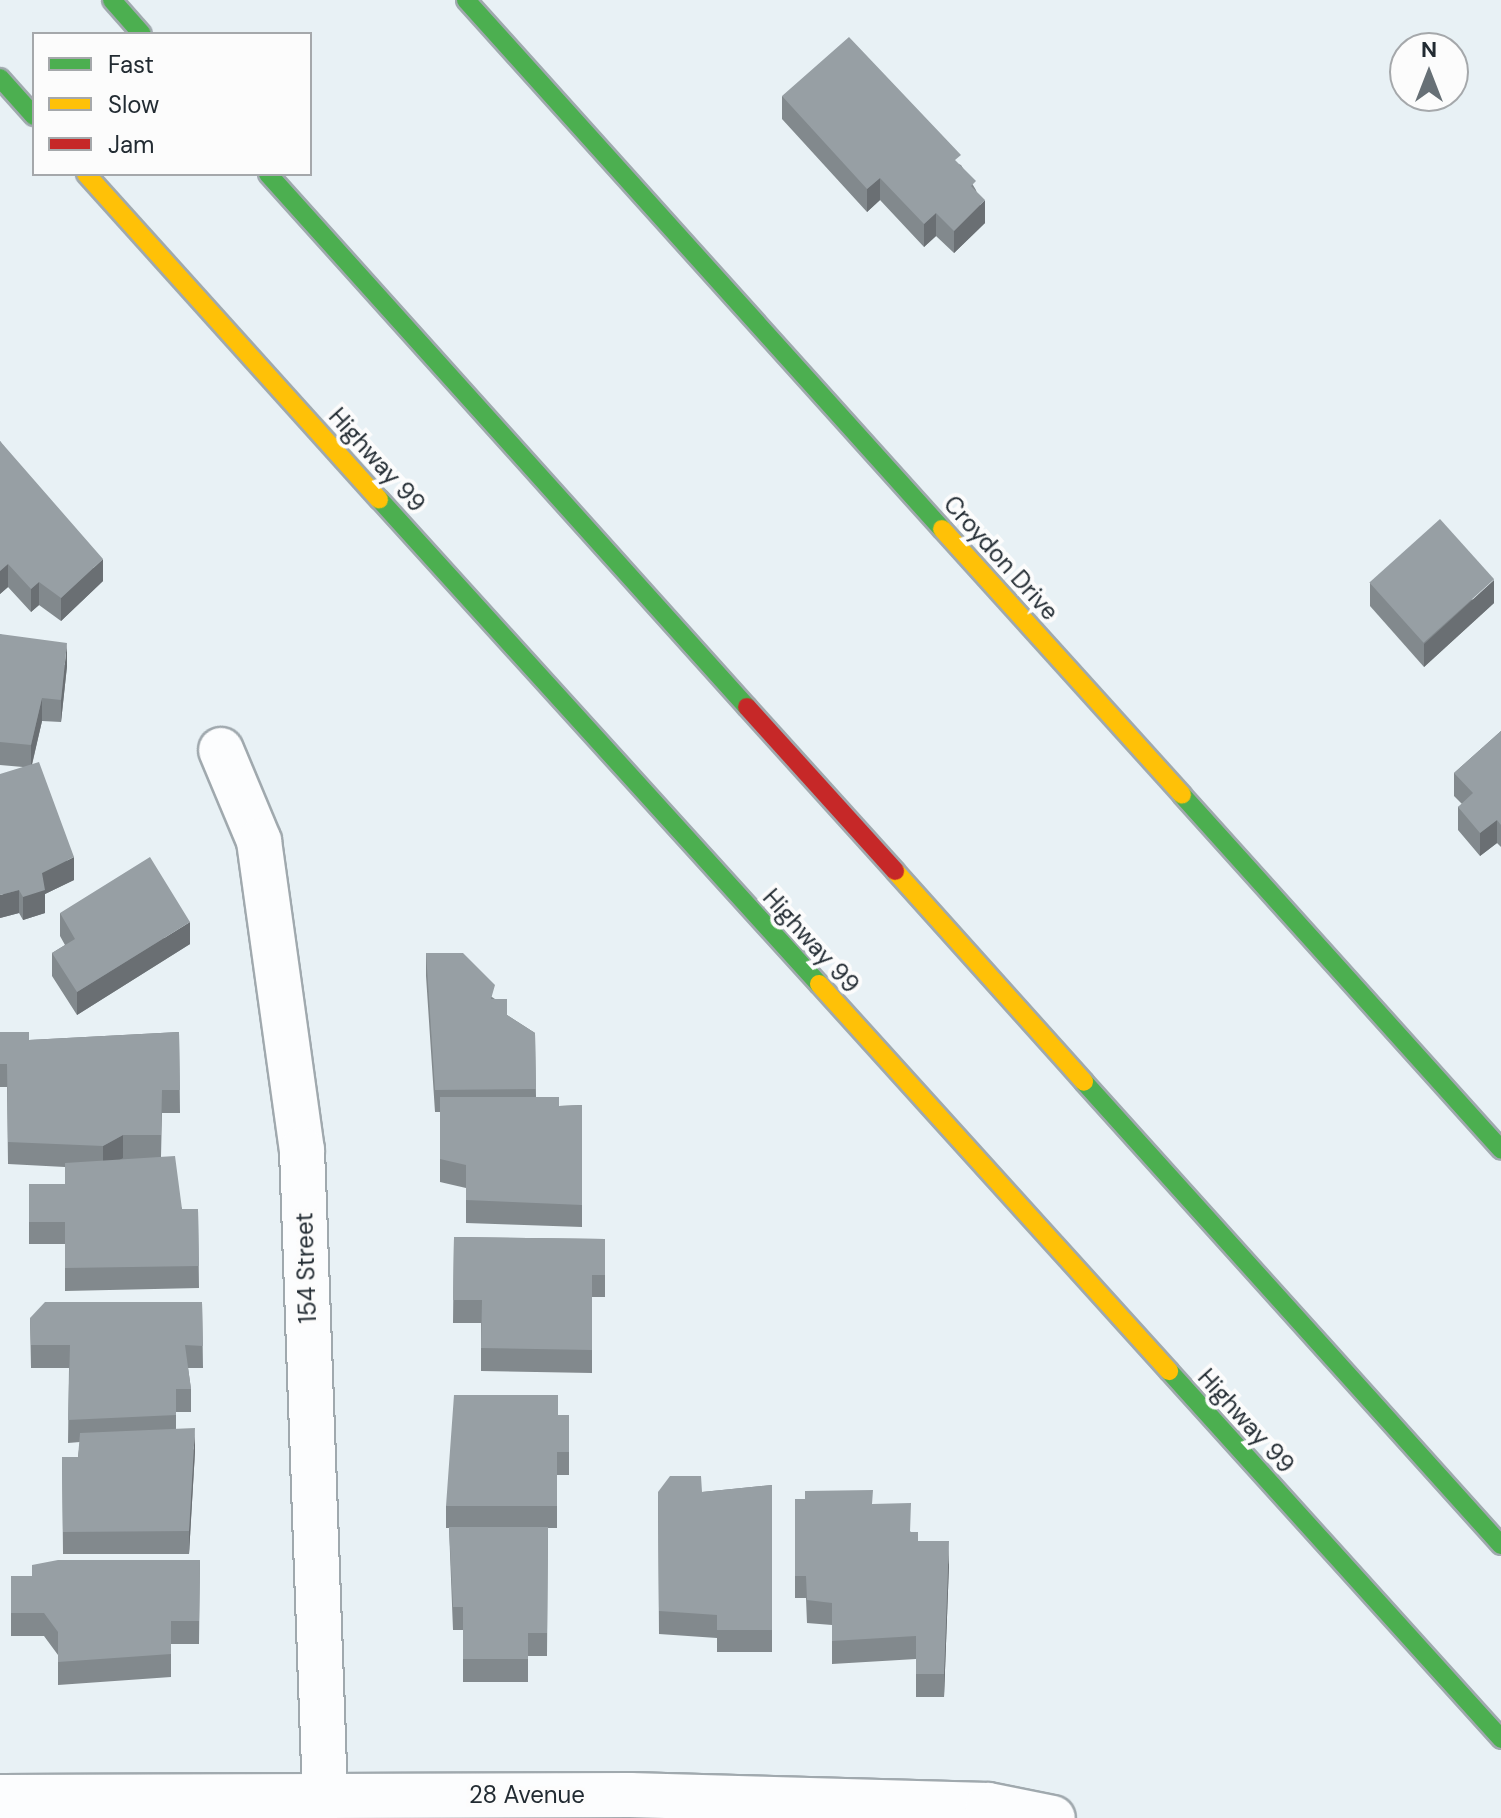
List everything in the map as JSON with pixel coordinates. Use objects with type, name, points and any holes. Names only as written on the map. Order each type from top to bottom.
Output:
[{"type":"main road","points":[[112,0],[140,32]]},
{"type":"main road","name":"Croydon Drive","points":[[466,0],[1501,1149]]},
{"type":"main road","points":[[0,78],[32,114]]},
{"type":"main road","name":"Highway 99","points":[[88,176],[1501,1739]]},
{"type":"main road","points":[[270,176],[1501,1545]]},
{"type":"street","name":"154 Street","points":[[221,750],[259,841],[302,1150],[325,1795]]},
{"type":"street","name":"28 Avenue","points":[[0,1797],[325,1795],[972,1805],[1053,1818]]},
{"type":"building","points":[[849,37],[961,155],[955,160],[976,181],[971,186],[985,200],[954,231],[936,213],[924,224],[880,178],[867,189],[782,96]]},
{"type":"building","points":[[0,441],[103,559],[61,598],[39,582],[31,589],[8,564],[0,571]]},
{"type":"building","points":[[1440,519],[1494,579],[1424,643],[1369,583]]},
{"type":"building","points":[[0,634],[67,643],[61,700],[42,698],[31,745],[0,742]]},
{"type":"building","points":[[1501,731],[1501,825],[1497,820],[1480,833],[1458,807],[1473,793],[1454,773]]},
{"type":"building","points":[[39,762],[74,857],[42,873],[45,890],[23,897],[19,890],[0,895],[0,774]]},
{"type":"building","points":[[150,857],[190,922],[77,992],[52,953],[75,939],[60,913]]},
{"type":"building","points":[[426,953],[463,953],[495,985],[491,999],[507,999],[507,1015],[535,1033],[536,1089],[435,1090]]},
{"type":"building","points":[[0,1032],[29,1032],[29,1040],[179,1032],[180,1090],[162,1090],[161,1135],[123,1135],[103,1146],[8,1142],[7,1064],[0,1064]]},
{"type":"building","points":[[440,1097],[559,1097],[559,1106],[582,1105],[582,1205],[466,1200],[466,1165],[440,1159]]},
{"type":"building","points":[[175,1156],[182,1209],[198,1209],[199,1266],[65,1268],[65,1222],[29,1222],[29,1184],[65,1184],[65,1163]]},
{"type":"building","points":[[454,1237],[605,1239],[605,1275],[592,1275],[592,1350],[481,1348],[482,1300],[453,1300]]},
{"type":"building","points":[[45,1302],[202,1302],[203,1346],[185,1345],[191,1389],[176,1389],[176,1415],[68,1420],[70,1345],[31,1345],[30,1318]]},
{"type":"building","points":[[454,1395],[558,1395],[558,1415],[569,1415],[569,1452],[557,1452],[557,1506],[446,1506]]},
{"type":"building","points":[[195,1428],[189,1531],[63,1532],[62,1457],[78,1457],[80,1433]]},
{"type":"building","points":[[670,1476],[701,1476],[702,1492],[772,1485],[772,1630],[717,1630],[717,1615],[659,1611],[658,1492]]},
{"type":"building","points":[[873,1490],[872,1504],[911,1503],[910,1532],[918,1532],[918,1541],[949,1541],[944,1674],[916,1674],[916,1636],[832,1641],[832,1603],[807,1600],[806,1576],[795,1576],[795,1499],[805,1499],[805,1491]]},
{"type":"building","points":[[449,1527],[548,1527],[547,1633],[528,1633],[528,1659],[463,1659],[463,1607],[453,1607]]},
{"type":"building","points":[[58,1560],[200,1560],[199,1621],[171,1621],[171,1654],[58,1662],[58,1632],[44,1613],[11,1613],[11,1576],[32,1576],[32,1565]]},
{"type":"traffic: fast","points":[[112,0],[140,32]]},
{"type":"traffic: fast","points":[[466,0],[942,529]]},
{"type":"traffic: fast","points":[[0,78],[32,114]]},
{"type":"traffic: fast","points":[[270,176],[747,707]]},
{"type":"traffic: fast","points":[[379,499],[819,984]]},
{"type":"traffic: fast","points":[[1182,795],[1501,1149]]},
{"type":"traffic: fast","points":[[1084,1082],[1501,1545]]},
{"type":"traffic: fast","points":[[1169,1371],[1501,1739]]},
{"type":"traffic: slow","points":[[88,176],[379,499]]},
{"type":"traffic: slow","points":[[942,529],[1182,795]]},
{"type":"traffic: slow","points":[[895,871],[1084,1082]]},
{"type":"traffic: slow","points":[[819,984],[1169,1371]]},
{"type":"traffic: jam","points":[[747,707],[895,871]]}]
